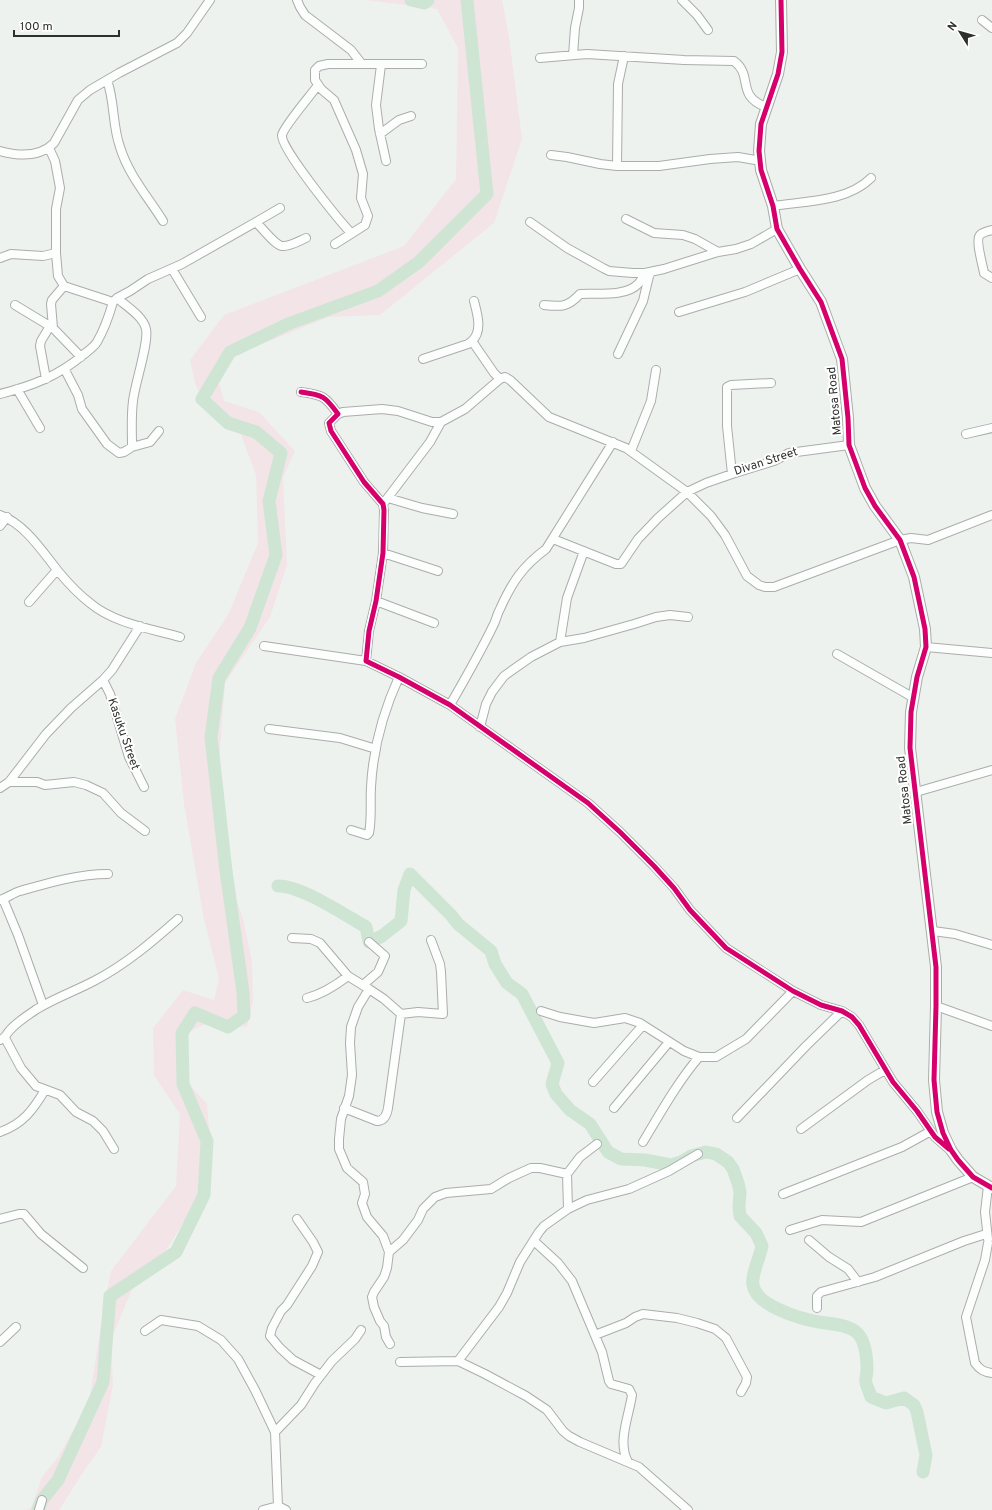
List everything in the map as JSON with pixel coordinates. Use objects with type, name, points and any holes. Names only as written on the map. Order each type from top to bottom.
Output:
[{"type":"street","points":[[0,151],[13,154],[23,154],[38,153],[49,148],[56,139],[78,100],[90,90],[119,73],[177,43],[187,33],[210,0]]},
{"type":"street","points":[[297,0],[305,15],[351,50],[361,63]]},
{"type":"street","points":[[573,55],[579,0]]},
{"type":"street","points":[[682,0],[697,15],[708,30]]},
{"type":"street","name":"Matosa Road","points":[[781,0],[782,52],[778,74],[761,124],[759,151],[761,170],[773,206],[777,229],[800,269],[812,285],[825,311],[842,360],[848,418],[849,445],[865,488],[875,506],[900,540],[914,577],[925,629],[926,647],[917,677],[911,712],[910,748],[933,931],[936,967],[934,1080],[937,1112],[951,1150],[972,1177],[990,1187]]},
{"type":"street","points":[[982,20],[992,28]]},
{"type":"street","points":[[540,58],[587,54],[684,60],[734,61],[740,65],[749,97],[758,104],[766,107]]},
{"type":"street","points":[[617,166],[618,84],[624,56]]},
{"type":"street","points":[[335,244],[350,233],[365,225],[368,220],[368,216],[362,198],[363,174],[356,150],[334,100],[318,85],[315,80],[315,70],[318,66],[337,63],[381,65],[422,64]]},
{"type":"street","points":[[381,65],[376,105],[386,161]]},
{"type":"street","points":[[108,80],[120,147],[132,174],[163,221]]},
{"type":"street","points":[[318,85],[286,127],[282,136],[284,144],[350,233]]},
{"type":"street","points":[[380,134],[399,120],[411,116]]},
{"type":"street","points":[[49,148],[55,161],[60,188],[56,209],[56,253],[58,276],[64,286],[115,300],[138,317],[146,331],[145,345],[133,402],[132,447]]},
{"type":"street","points":[[551,155],[617,166],[659,166],[710,158],[738,157],[761,161]]},
{"type":"street","points":[[773,206],[836,197],[858,189],[871,178]]},
{"type":"street","points":[[0,394],[46,379],[65,370],[96,344],[106,324],[115,300],[148,279],[172,269],[280,208]]},
{"type":"street","points":[[626,219],[654,233],[682,235],[695,239],[718,252]]},
{"type":"street","points":[[256,222],[276,244],[282,246],[306,238]]},
{"type":"street","points":[[530,222],[567,248],[603,268],[610,271],[648,273],[664,270],[718,252],[736,250],[751,244],[777,229]]},
{"type":"street","points":[[992,230],[979,236],[984,273],[992,278]]},
{"type":"street","points":[[0,258],[11,254],[43,256],[56,253]]},
{"type":"street","points":[[172,269],[201,317]]},
{"type":"street","points":[[679,312],[745,292],[800,269]]},
{"type":"street","points":[[544,305],[562,307],[572,302],[580,294],[609,294],[621,292],[638,285],[648,273]]},
{"type":"street","points":[[618,354],[643,301],[648,273]]},
{"type":"street","points":[[46,379],[40,346],[41,341],[52,327],[52,300],[64,286]]},
{"type":"street","points":[[423,358],[468,344],[475,338],[479,324],[474,301]]},
{"type":"street","points":[[15,305],[52,327],[81,357]]},
{"type":"street","points":[[472,341],[494,373],[500,379]]},
{"type":"street","points":[[65,370],[78,395],[82,409],[107,444],[119,453],[132,447],[150,442],[159,431]]},
{"type":"street","points":[[631,451],[651,401],[656,370]]},
{"type":"street","points":[[453,514],[385,501],[364,482],[331,431],[330,423],[338,414],[343,412],[382,409],[398,411],[432,422],[441,422],[465,409],[500,379],[505,377],[549,417],[613,442],[631,451],[687,492],[711,516],[725,535],[747,576],[753,582],[765,587],[774,588],[900,540],[911,538],[928,540],[992,515]]},
{"type":"street","points":[[732,474],[727,426],[727,387],[771,383]]},
{"type":"street","points":[[17,389],[40,428]]},
{"type":"street","points":[[301,392],[326,398],[338,414]]},
{"type":"street","points":[[366,661],[369,631],[376,601],[383,553],[385,501],[430,442],[441,422]]},
{"type":"street","points":[[966,434],[992,428]]},
{"type":"street","points":[[450,706],[494,625],[511,586],[523,569],[546,549],[613,442]]},
{"type":"street","name":"Divan Street","points":[[584,551],[616,564],[621,564],[638,539],[658,518],[687,492],[706,483],[774,461],[789,453],[849,445]]},
{"type":"street","points":[[0,526],[3,516],[15,522],[38,545],[71,586],[98,609],[118,619],[180,637]]},
{"type":"street","points":[[553,539],[584,551],[567,598],[560,642]]},
{"type":"street","points":[[383,553],[438,571]]},
{"type":"street","points":[[28,602],[57,570]]},
{"type":"street","points":[[376,601],[434,623]]},
{"type":"street","points":[[480,726],[486,704],[492,692],[504,676],[530,657],[560,642],[584,638],[656,617],[670,614],[688,617]]},
{"type":"street","points":[[0,788],[9,782],[46,734],[71,708],[103,680],[116,664],[140,626]]},
{"type":"street","points":[[264,646],[366,661],[399,677],[450,706],[480,726],[598,812],[654,866],[674,888],[690,910],[726,948],[793,991],[821,1005],[842,1011],[852,1017],[859,1025],[893,1082],[917,1111],[935,1137],[951,1150]]},
{"type":"street","points":[[926,647],[992,653]]},
{"type":"street","points":[[837,654],[914,698]]},
{"type":"street","points":[[351,830],[367,835],[370,833],[371,785],[376,749],[383,717],[399,677]]},
{"type":"street","name":"Kasuku Street","points":[[103,680],[110,694],[129,757],[144,787]]},
{"type":"street","points":[[269,729],[340,738],[376,749]]},
{"type":"street","points":[[916,792],[992,770]]},
{"type":"street","points":[[9,782],[37,782],[45,785],[74,782],[86,786],[103,793],[121,813],[145,831]]},
{"type":"street","points":[[43,1005],[28,968],[18,935],[1,900],[19,891],[58,880],[108,874]]},
{"type":"street","points":[[114,1149],[103,1131],[93,1121],[76,1112],[60,1095],[36,1086],[21,1068],[2,1039],[29,1014],[43,1005],[95,980],[127,960],[157,938],[178,919]]},
{"type":"street","points":[[933,931],[955,934],[992,945]]},
{"type":"street","points":[[292,938],[311,939],[320,943],[348,976],[384,999],[401,1014],[418,1012],[443,1014],[441,972],[431,940]]},
{"type":"street","points":[[369,942],[385,956],[378,972],[366,987],[351,1027],[350,1042],[352,1075],[349,1096],[341,1119],[339,1149],[347,1168],[363,1182],[365,1194],[362,1203],[367,1217],[383,1236],[389,1252],[387,1268],[384,1276],[372,1297],[374,1307],[380,1321],[384,1326],[386,1337],[390,1344]]},
{"type":"street","points":[[307,998],[317,996],[333,988],[348,976]]},
{"type":"street","points":[[541,1011],[560,1017],[594,1023],[626,1018],[643,1025],[684,1051],[699,1057],[716,1057],[746,1039],[793,991]]},
{"type":"street","points":[[936,1006],[992,1026]]},
{"type":"street","points":[[737,1118],[842,1011]]},
{"type":"street","points":[[344,1108],[381,1121],[384,1118],[388,1108],[401,1014]]},
{"type":"street","points":[[593,1082],[643,1025]]},
{"type":"street","points":[[614,1108],[669,1042]]},
{"type":"street","points":[[643,1142],[673,1090],[699,1057]]},
{"type":"street","points":[[801,1129],[868,1080],[885,1070]]},
{"type":"street","points":[[0,1132],[11,1128],[33,1110],[44,1090]]},
{"type":"street","points":[[782,1194],[902,1148],[931,1131]]},
{"type":"street","points":[[568,1209],[567,1174],[580,1157],[597,1144]]},
{"type":"street","points":[[458,1361],[499,1307],[507,1293],[520,1262],[539,1232],[568,1209],[588,1200],[630,1189],[670,1171],[698,1154]]},
{"type":"street","points":[[389,1252],[395,1245],[403,1240],[418,1220],[423,1209],[435,1197],[446,1193],[492,1189],[509,1178],[531,1168],[540,1168],[567,1174]]},
{"type":"street","points":[[790,1230],[822,1220],[861,1222],[972,1177]]},
{"type":"street","points":[[990,1187],[985,1212],[986,1234],[990,1246],[968,1310],[966,1323],[975,1363],[985,1372],[992,1373]]},
{"type":"street","points":[[0,1219],[24,1214],[41,1234],[82,1268]]},
{"type":"street","points":[[297,1219],[318,1252],[312,1266],[287,1305],[281,1311],[272,1328],[270,1336],[293,1360],[321,1376]]},
{"type":"street","points":[[817,1308],[817,1296],[821,1292],[875,1277],[964,1241],[986,1234]]},
{"type":"street","points":[[534,1240],[568,1274],[602,1352],[609,1381],[611,1384],[629,1389],[631,1391],[630,1410],[623,1443],[624,1456],[628,1462]]},
{"type":"street","points":[[810,1240],[848,1270],[858,1282]]},
{"type":"street","points":[[595,1335],[626,1323],[643,1314],[677,1318],[715,1329],[726,1338],[747,1377],[746,1383],[741,1392]]},
{"type":"street","points":[[145,1331],[160,1320],[198,1326],[221,1340],[238,1359],[275,1432],[278,1506]]},
{"type":"street","points":[[0,1342],[16,1327]]},
{"type":"street","points":[[275,1432],[301,1406],[314,1383],[332,1361],[355,1339],[361,1330]]},
{"type":"street","points":[[400,1362],[458,1361],[526,1396],[547,1410],[563,1431],[569,1436],[639,1467],[688,1510]]},
{"type":"street","points":[[39,1510],[42,1500]]},
{"type":"street","points":[[263,1510],[278,1506],[286,1510]]},
{"type":"shaded area","points":[[366,0],[502,0],[509,37],[522,139],[494,223],[380,315],[329,317],[237,354],[215,369],[224,401],[259,412],[295,451],[283,478],[287,565],[270,617],[225,683],[217,788],[226,873],[243,918],[252,961],[253,1001],[247,1027],[208,1023],[182,1035],[189,1084],[207,1104],[212,1167],[196,1203],[156,1266],[133,1287],[111,1340],[113,1385],[101,1447],[59,1510],[27,1510],[31,1508],[42,1477],[58,1457],[89,1402],[111,1271],[176,1186],[180,1114],[154,1075],[153,1028],[183,990],[214,1000],[219,979],[204,920],[184,804],[175,719],[196,663],[228,615],[258,543],[256,475],[240,432],[204,406],[195,383],[190,360],[224,315],[404,246],[456,179],[458,48],[437,9]]},
{"type":"waterway","points":[[411,0],[424,3],[428,0]]},
{"type":"waterway","points":[[38,1510],[42,1500],[58,1480],[103,1382],[110,1296],[176,1252],[204,1195],[207,1141],[183,1084],[182,1033],[195,1013],[228,1027],[244,1016],[243,992],[226,871],[211,737],[219,678],[250,628],[276,555],[269,501],[281,453],[256,432],[228,423],[202,399],[230,352],[288,324],[378,291],[419,262],[487,194],[467,0]]},
{"type":"waterway","points":[[278,886],[298,890],[310,895],[366,927],[369,942],[382,936],[401,921],[404,890],[410,874],[458,924],[491,951],[495,964],[507,983],[522,994],[558,1063],[552,1084],[556,1094],[570,1110],[590,1124],[608,1152],[621,1159],[645,1160],[671,1165],[681,1162],[691,1156],[706,1152],[716,1154],[728,1162],[733,1169],[738,1183],[740,1192],[740,1216],[756,1233],[762,1246],[753,1276],[753,1285],[756,1292],[770,1305],[791,1315],[847,1327],[859,1334],[864,1344],[866,1354],[866,1385],[871,1397],[886,1403],[904,1398],[914,1405],[917,1412],[926,1455],[923,1472]]},
{"type":"cycle path","points":[[781,0],[782,52],[778,74],[761,124],[759,151],[761,170],[773,206],[777,229],[821,302],[842,359],[849,445],[865,488],[875,506],[900,540],[914,577],[925,629],[926,647],[917,677],[911,712],[910,748],[936,967],[934,1080],[937,1112],[943,1133],[951,1150],[958,1160],[973,1177],[992,1188]]},
{"type":"cycle path","points":[[301,392],[323,397],[330,403],[338,414],[329,423],[331,431],[364,482],[383,504],[383,553],[376,601],[369,631],[366,661],[450,705],[588,803],[654,866],[674,888],[690,910],[726,948],[793,991],[821,1005],[842,1011],[852,1017],[859,1025],[893,1082],[917,1111],[935,1137],[949,1149]]}]
